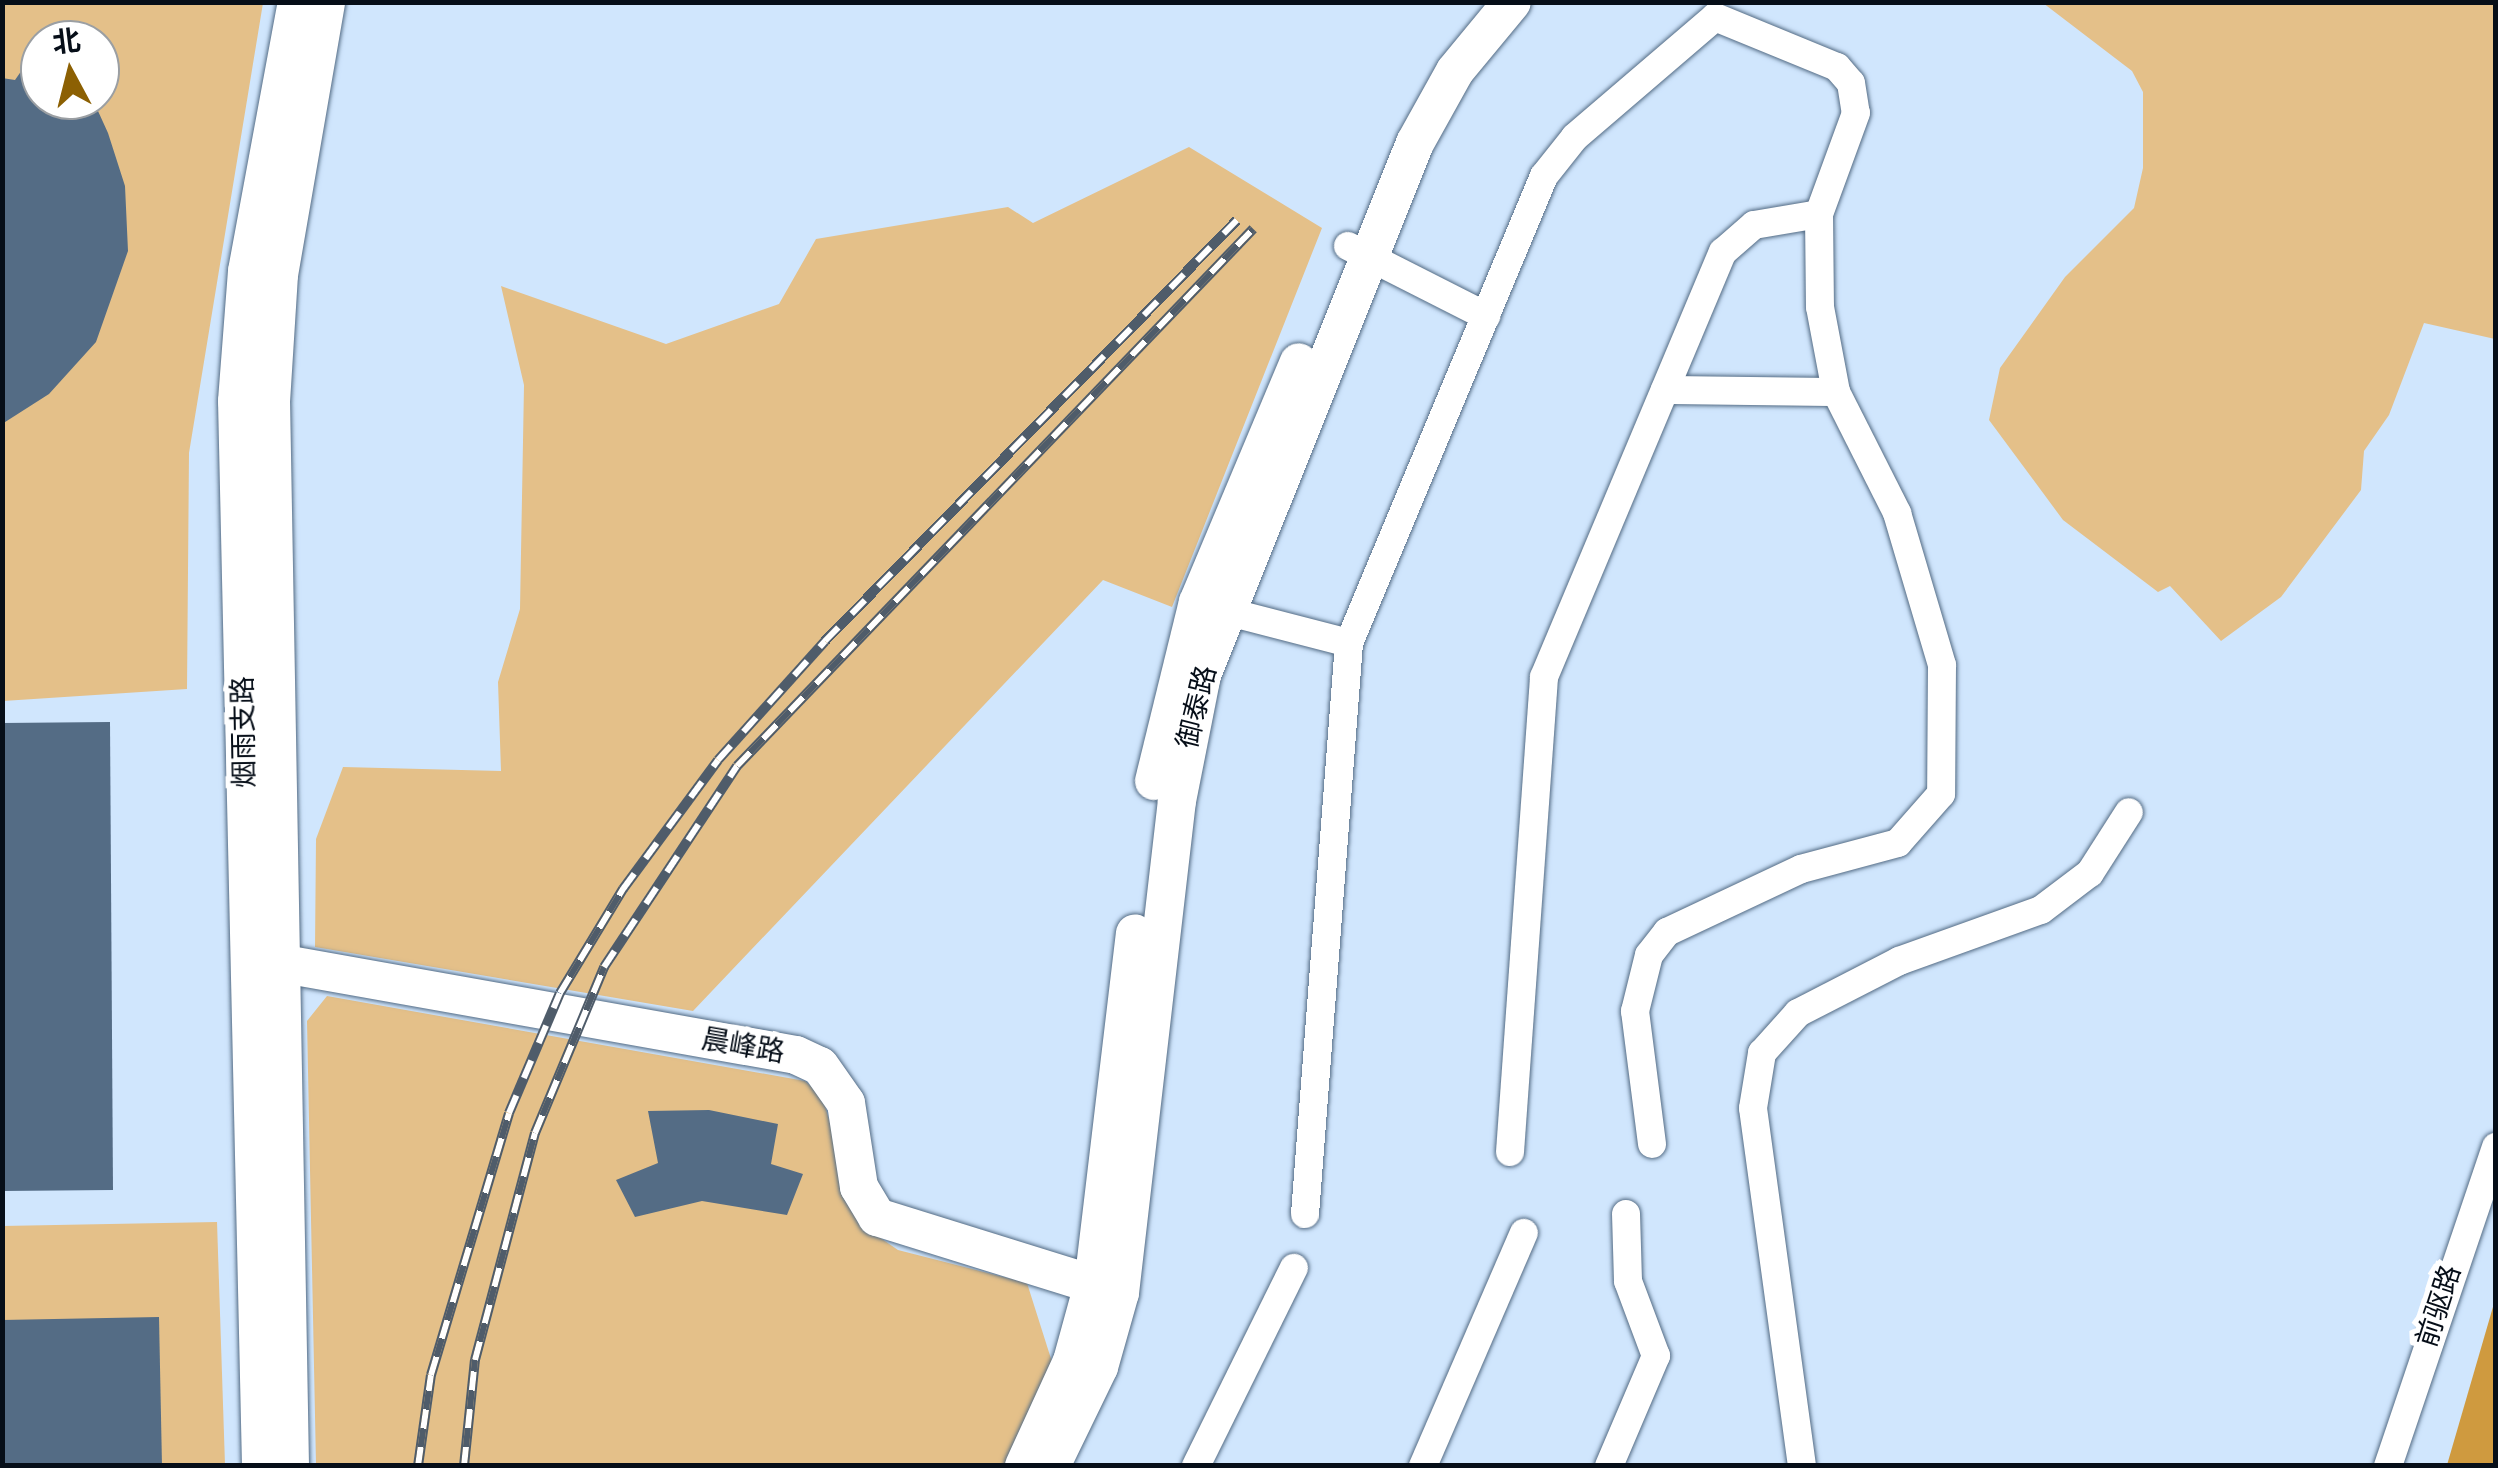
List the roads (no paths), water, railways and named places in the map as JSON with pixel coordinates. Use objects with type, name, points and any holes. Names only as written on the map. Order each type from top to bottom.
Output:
[{"type":"street","name":"烟雨支路","points":[[290,1466],[237,400],[248,271],[296,2]]},
{"type":"street","name":"烟雨支路","points":[[260,1466],[272,402],[279,275],[326,2]]},
{"type":"street","name":"御泰路","points":[[1024,1466],[1106,1289],[1176,801],[1224,611],[1359,252],[1396,129],[1485,2]]},
{"type":"street","name":"御泰路","points":[[1052,1466],[1099,1367],[1176,667],[1359,252],[1436,104],[1512,2]]},
{"type":"street","points":[[1304,1214],[1349,643],[1544,176],[1575,137],[1715,17],[1837,68],[1851,84],[1856,113],[1819,214],[1820,307],[1836,392],[1897,513],[1942,665],[1941,794],[1898,844],[1800,869],[1667,932],[1649,955],[1635,1011],[1652,1144]]},
{"type":"street","points":[[1510,1152],[1532,913],[1535,713],[1723,252],[1754,225],[1819,214]]},
{"type":"street","points":[[1359,252],[1486,316]]},
{"type":"street","points":[[1665,390],[1836,392]]},
{"type":"street","points":[[1224,611],[1349,643]]},
{"type":"street","points":[[1802,1466],[1753,1108],[1762,1053],[1798,1012],[1899,961],[2040,910],[2090,873],[2129,812]]},
{"type":"street","name":"晨峰路","points":[[264,960],[796,1056],[820,1066],[846,1104],[859,1187],[877,1217],[1106,1289]]},
{"type":"street","name":"前驱路","points":[[2388,1466],[2496,1147]]},
{"type":"street","points":[[1609,1466],[1656,1356],[1628,1281],[1626,1214]]},
{"type":"street","points":[[1422,1466],[1524,1232]]},
{"type":"street","points":[[1196,1466],[1294,1268]]},
{"type":"railway","points":[[418,1466],[431,1375],[509,1113],[560,993],[623,889],[718,760],[825,641],[1237,220]]},
{"type":"railway","points":[[464,1466],[475,1360],[535,1133],[604,967],[737,766],[1253,229]]}]
